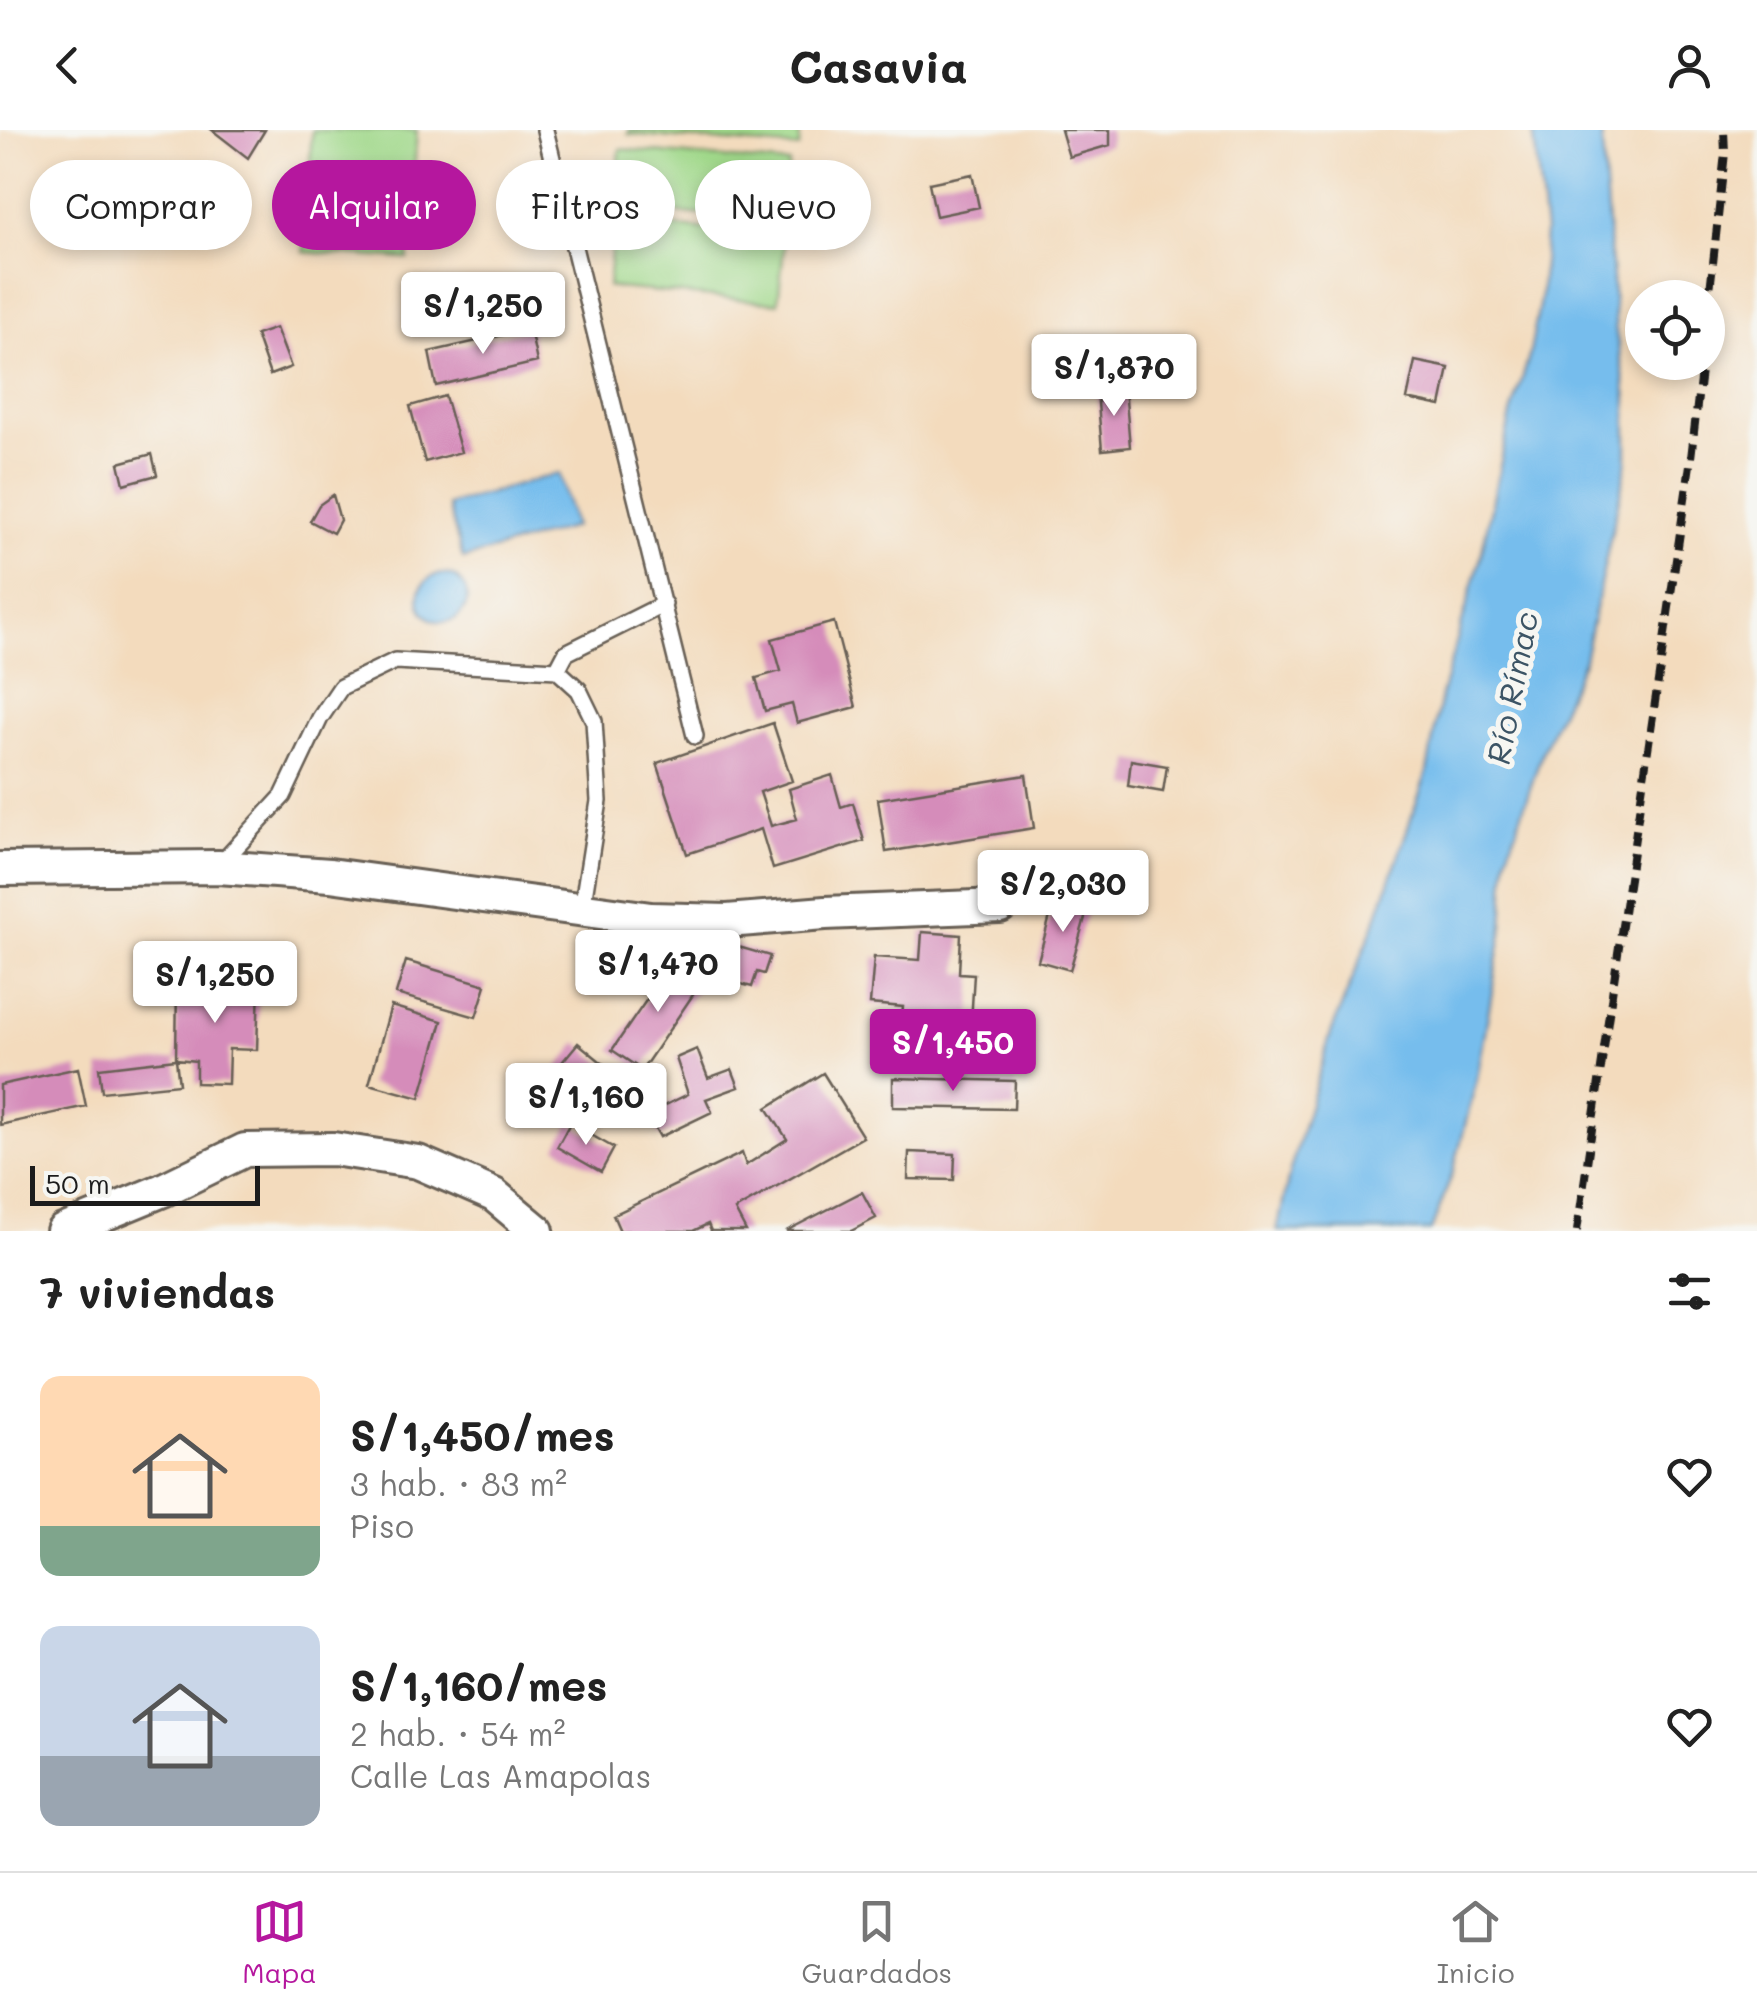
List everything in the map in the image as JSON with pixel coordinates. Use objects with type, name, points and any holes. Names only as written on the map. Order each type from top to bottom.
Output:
[{"type":"street","points":[[0,869],[218,866],[330,875],[650,919],[727,921],[1000,906]]},
{"type":"street","points":[[63,1231],[163,1190],[245,1150],[333,1149],[418,1162],[494,1195],[537,1231]]},
{"type":"lane","points":[[545,130],[695,736]]},
{"type":"lane","points":[[557,670],[566,654],[664,604]]},
{"type":"lane","points":[[218,866],[283,796],[320,718],[340,687],[395,660],[557,670],[579,690],[594,721],[599,801],[582,908]]},
{"type":"green space","points":[[312,130],[417,130],[415,160],[310,160]]},
{"type":"green space","points":[[629,130],[800,130],[799,148],[628,134]]},
{"type":"green space","points":[[620,149],[744,160],[695,160],[695,214],[675,212],[675,160],[619,160]]},
{"type":"green space","points":[[675,227],[695,229],[695,250],[784,250],[778,303],[608,287],[611,250],[675,250]]},
{"type":"green space","points":[[304,250],[409,250],[408,259]]},
{"type":"water","name":"Río Rímac","points":[[1533,130],[1601,130],[1616,331],[1627,398],[1627,462],[1584,659],[1543,750],[1507,857],[1503,928],[1477,1079],[1453,1172],[1431,1231],[1277,1231],[1290,1171],[1331,1033],[1378,915],[1427,772],[1441,695],[1480,560],[1511,414],[1529,357],[1541,295],[1545,231]]},
{"type":"water","points":[[559,473],[574,527],[463,559],[448,505]]},
{"type":"water","points":[[443,574],[460,581],[467,598],[460,615],[443,622],[426,615],[419,598],[426,581]]},
{"type":"building","points":[[212,130],[265,130],[248,158]]},
{"type":"building","points":[[1061,130],[1110,130],[1110,145],[1069,157]]},
{"type":"building","points":[[972,174],[979,207],[936,216],[929,183]]},
{"type":"building","points":[[276,328],[291,367],[270,375],[256,335]]},
{"type":"building","points":[[530,329],[537,362],[436,386],[429,352]]},
{"type":"building","points":[[1415,361],[1449,368],[1441,406],[1407,399]]},
{"type":"building","points":[[1125,388],[1130,447],[1102,450],[1097,391]]},
{"type":"building","points":[[445,396],[461,452],[425,462],[410,406]]},
{"type":"building","points":[[152,454],[157,475],[124,484],[119,463]]},
{"type":"building","points":[[333,495],[340,520],[333,533],[310,521],[319,505]]},
{"type":"building","points":[[834,622],[856,707],[797,723],[792,704],[765,711],[756,678],[781,671],[772,639]]},
{"type":"building","points":[[773,723],[792,781],[760,792],[771,826],[797,819],[789,789],[832,775],[841,807],[853,803],[864,841],[773,869],[761,829],[687,854],[657,763]]},
{"type":"building","points":[[1131,760],[1167,766],[1163,792],[1128,786]]},
{"type":"building","points":[[1026,775],[1034,828],[886,852],[878,799]]},
{"type":"building","points":[[1089,904],[1070,970],[1038,961],[1053,905]]},
{"type":"building","points":[[922,932],[961,935],[959,973],[974,974],[970,1039],[900,1034],[903,1007],[870,1004],[874,957],[920,960]]},
{"type":"building","points":[[711,939],[770,956],[764,974],[757,972],[752,987],[712,976],[714,969],[703,966]]},
{"type":"building","points":[[674,960],[703,980],[642,1070],[612,1050]]},
{"type":"building","points":[[406,961],[486,985],[476,1017],[396,994]]},
{"type":"building","points":[[177,982],[259,984],[257,1050],[229,1049],[228,1084],[196,1083],[196,1061],[176,1059]]},
{"type":"building","points":[[391,1006],[442,1021],[420,1098],[369,1084]]},
{"type":"building","points":[[578,1043],[606,1066],[561,1120],[533,1097]]},
{"type":"building","points":[[697,1049],[708,1078],[732,1069],[739,1087],[706,1099],[712,1112],[660,1137],[647,1114],[688,1094],[676,1058]]},
{"type":"building","points":[[176,1059],[179,1084],[102,1092],[99,1068]]},
{"type":"building","points":[[78,1068],[86,1106],[0,1125],[0,1085]]},
{"type":"building","points":[[823,1073],[863,1137],[735,1210],[746,1231],[711,1231],[708,1224],[693,1231],[620,1231],[613,1215],[742,1153],[746,1165],[787,1139],[767,1108]]},
{"type":"building","points":[[893,1078],[1015,1081],[1014,1109],[893,1107]]},
{"type":"building","points":[[570,1123],[614,1148],[601,1172],[557,1147]]},
{"type":"building","points":[[909,1152],[955,1154],[954,1180],[908,1179]]},
{"type":"building","points":[[862,1192],[876,1218],[851,1231],[786,1231]]},
{"type":"railway","points":[[1711,280],[1724,130]]},
{"type":"railway","points":[[1577,1231],[1700,380]]}]
